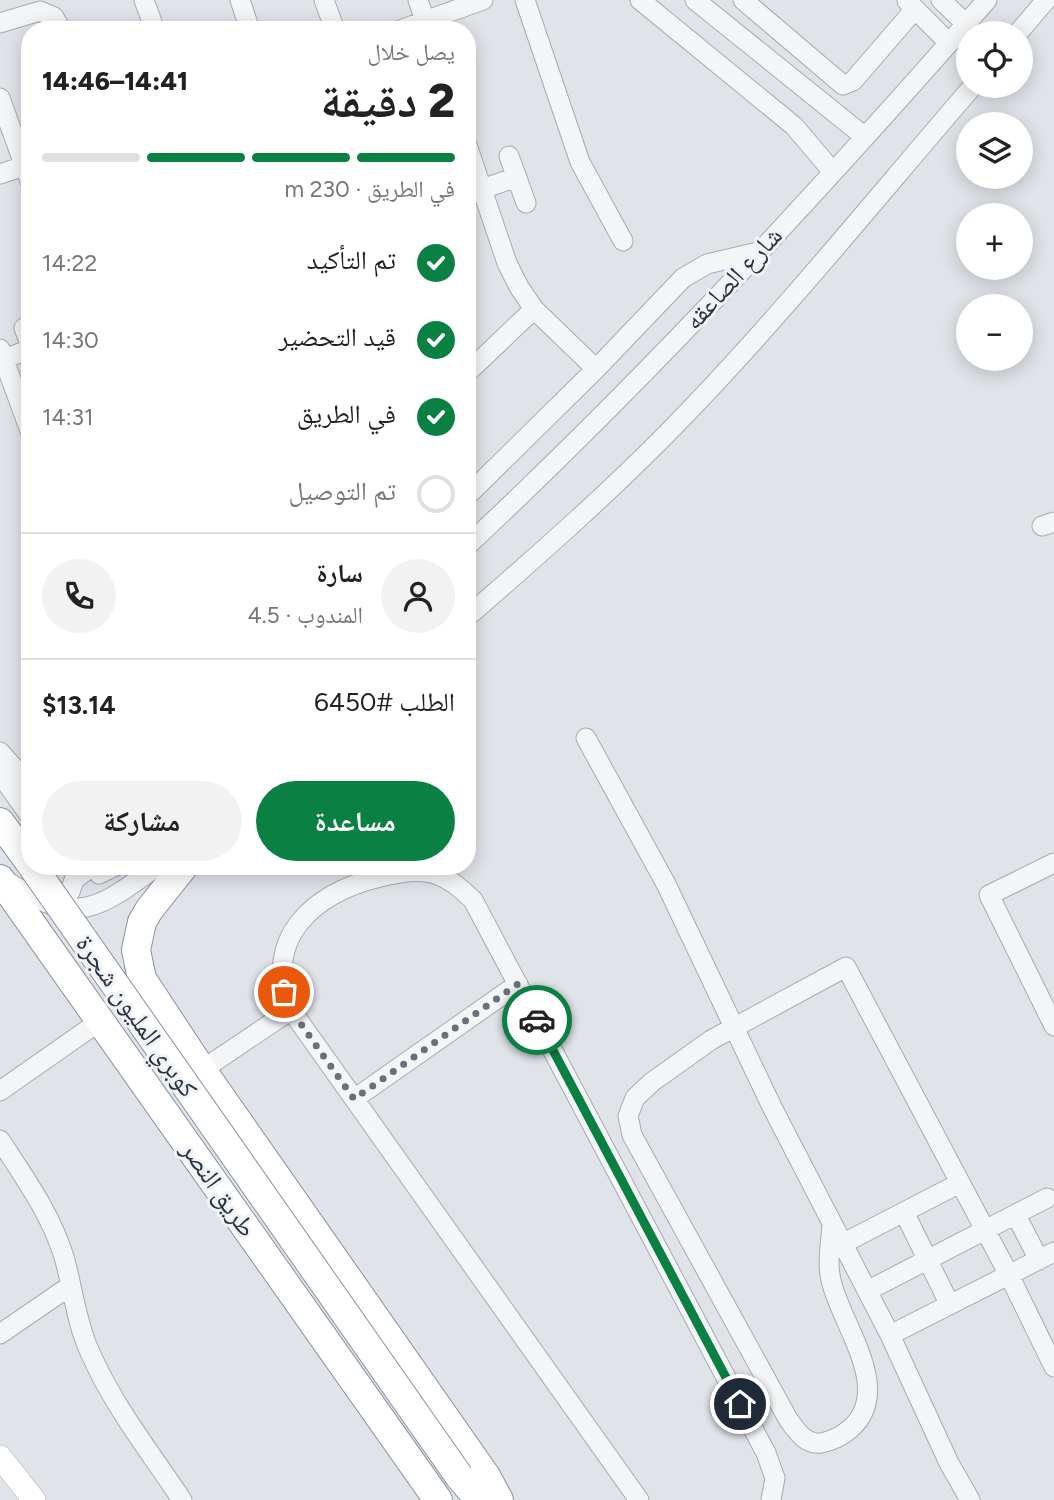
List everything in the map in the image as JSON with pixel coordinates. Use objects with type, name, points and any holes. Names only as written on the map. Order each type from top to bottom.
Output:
[{"type":"highway","name":"كوبري المليون شجرة","points":[[0,822],[21,850]]},
{"type":"highway","name":"كوبري المليون شجرة","points":[[39,875],[459,1476],[479,1500]]},
{"type":"highway","points":[[177,875],[149,910],[138,936],[137,964],[150,993],[486,1476],[499,1500]]},
{"type":"highway","name":"طريق النصر","points":[[0,878],[429,1497]]},
{"type":"highway","points":[[82,995],[86,965],[95,957],[106,954],[122,960],[150,993]]},
{"type":"main road","points":[[0,1457],[34,1500]]},
{"type":"street","points":[[144,0],[152,21]]},
{"type":"street","points":[[240,0],[247,21]]},
{"type":"street","points":[[324,0],[332,21]]},
{"type":"street","points":[[418,0],[426,21]]},
{"type":"street","points":[[436,21],[483,0]]},
{"type":"street","points":[[525,0],[580,162],[622,241]]},
{"type":"street","points":[[640,0],[794,126],[833,172]]},
{"type":"street","points":[[695,0],[865,137]]},
{"type":"street","points":[[743,0],[844,85],[853,81],[911,4],[949,43]]},
{"type":"street","points":[[941,0],[974,9]]},
{"type":"street","points":[[1028,21],[1046,0]]},
{"type":"street","name":"شارع الصاعقه","points":[[476,537],[598,418],[758,252],[949,43],[974,9]]},
{"type":"street","points":[[0,23],[40,11],[54,17],[56,21]]},
{"type":"street","points":[[0,98],[21,152]]},
{"type":"street","name":"شارع الصاعقه","points":[[476,609],[592,506],[686,414],[757,337],[962,98]]},
{"type":"street","points":[[509,156],[526,204]]},
{"type":"street","points":[[0,174],[21,171]]},
{"type":"street","points":[[476,171],[512,275],[534,309],[596,369]]},
{"type":"street","points":[[482,189],[517,177]]},
{"type":"street","points":[[476,487],[596,369],[676,284],[691,272],[715,261],[758,252]]},
{"type":"street","points":[[476,364],[534,309]]},
{"type":"street","points":[[21,352],[2,358],[21,408]]},
{"type":"street","points":[[586,738],[666,884],[736,1026],[772,1107],[890,1335],[949,1463],[970,1500]]},
{"type":"street","points":[[0,752],[21,776]]},
{"type":"street","points":[[0,774],[21,803]]},
{"type":"street","points":[[1054,863],[989,895],[1048,1000],[1054,1026]]},
{"type":"street","points":[[0,878],[37,901],[88,879],[89,907],[108,901],[144,875]]},
{"type":"street","points":[[388,875],[340,890],[317,905],[298,925],[282,955],[281,974],[291,1010],[639,1500]]},
{"type":"street","points":[[440,875],[456,884],[473,900],[518,984],[766,1454],[775,1478],[771,1500]]},
{"type":"street","points":[[832,1224],[828,1269],[832,1287],[865,1369],[869,1391],[868,1405],[846,1433],[828,1442],[816,1443],[800,1436],[788,1419],[632,1135],[628,1116],[635,1098],[682,1060],[736,1026],[846,967],[1009,1275],[1054,1367]]},
{"type":"street","points":[[354,1099],[518,984]]},
{"type":"street","points":[[202,1070],[291,1010]]},
{"type":"street","points":[[0,1091],[100,1021]]},
{"type":"street","points":[[0,1140],[36,1196],[52,1227],[64,1256],[87,1347],[101,1377],[182,1500]]},
{"type":"street","points":[[842,1244],[960,1184]]},
{"type":"street","points":[[867,1291],[1047,1198]]},
{"type":"street","points":[[904,1212],[950,1305]]},
{"type":"street","points":[[890,1335],[1047,1256],[1016,1215]]},
{"type":"street","points":[[0,1334],[70,1286]]},
{"type":"way so far","points":[[284,992],[291,1010],[354,1099],[518,984],[537,1020]]},
{"type":"route","points":[[537,1020],[740,1404]]}]
